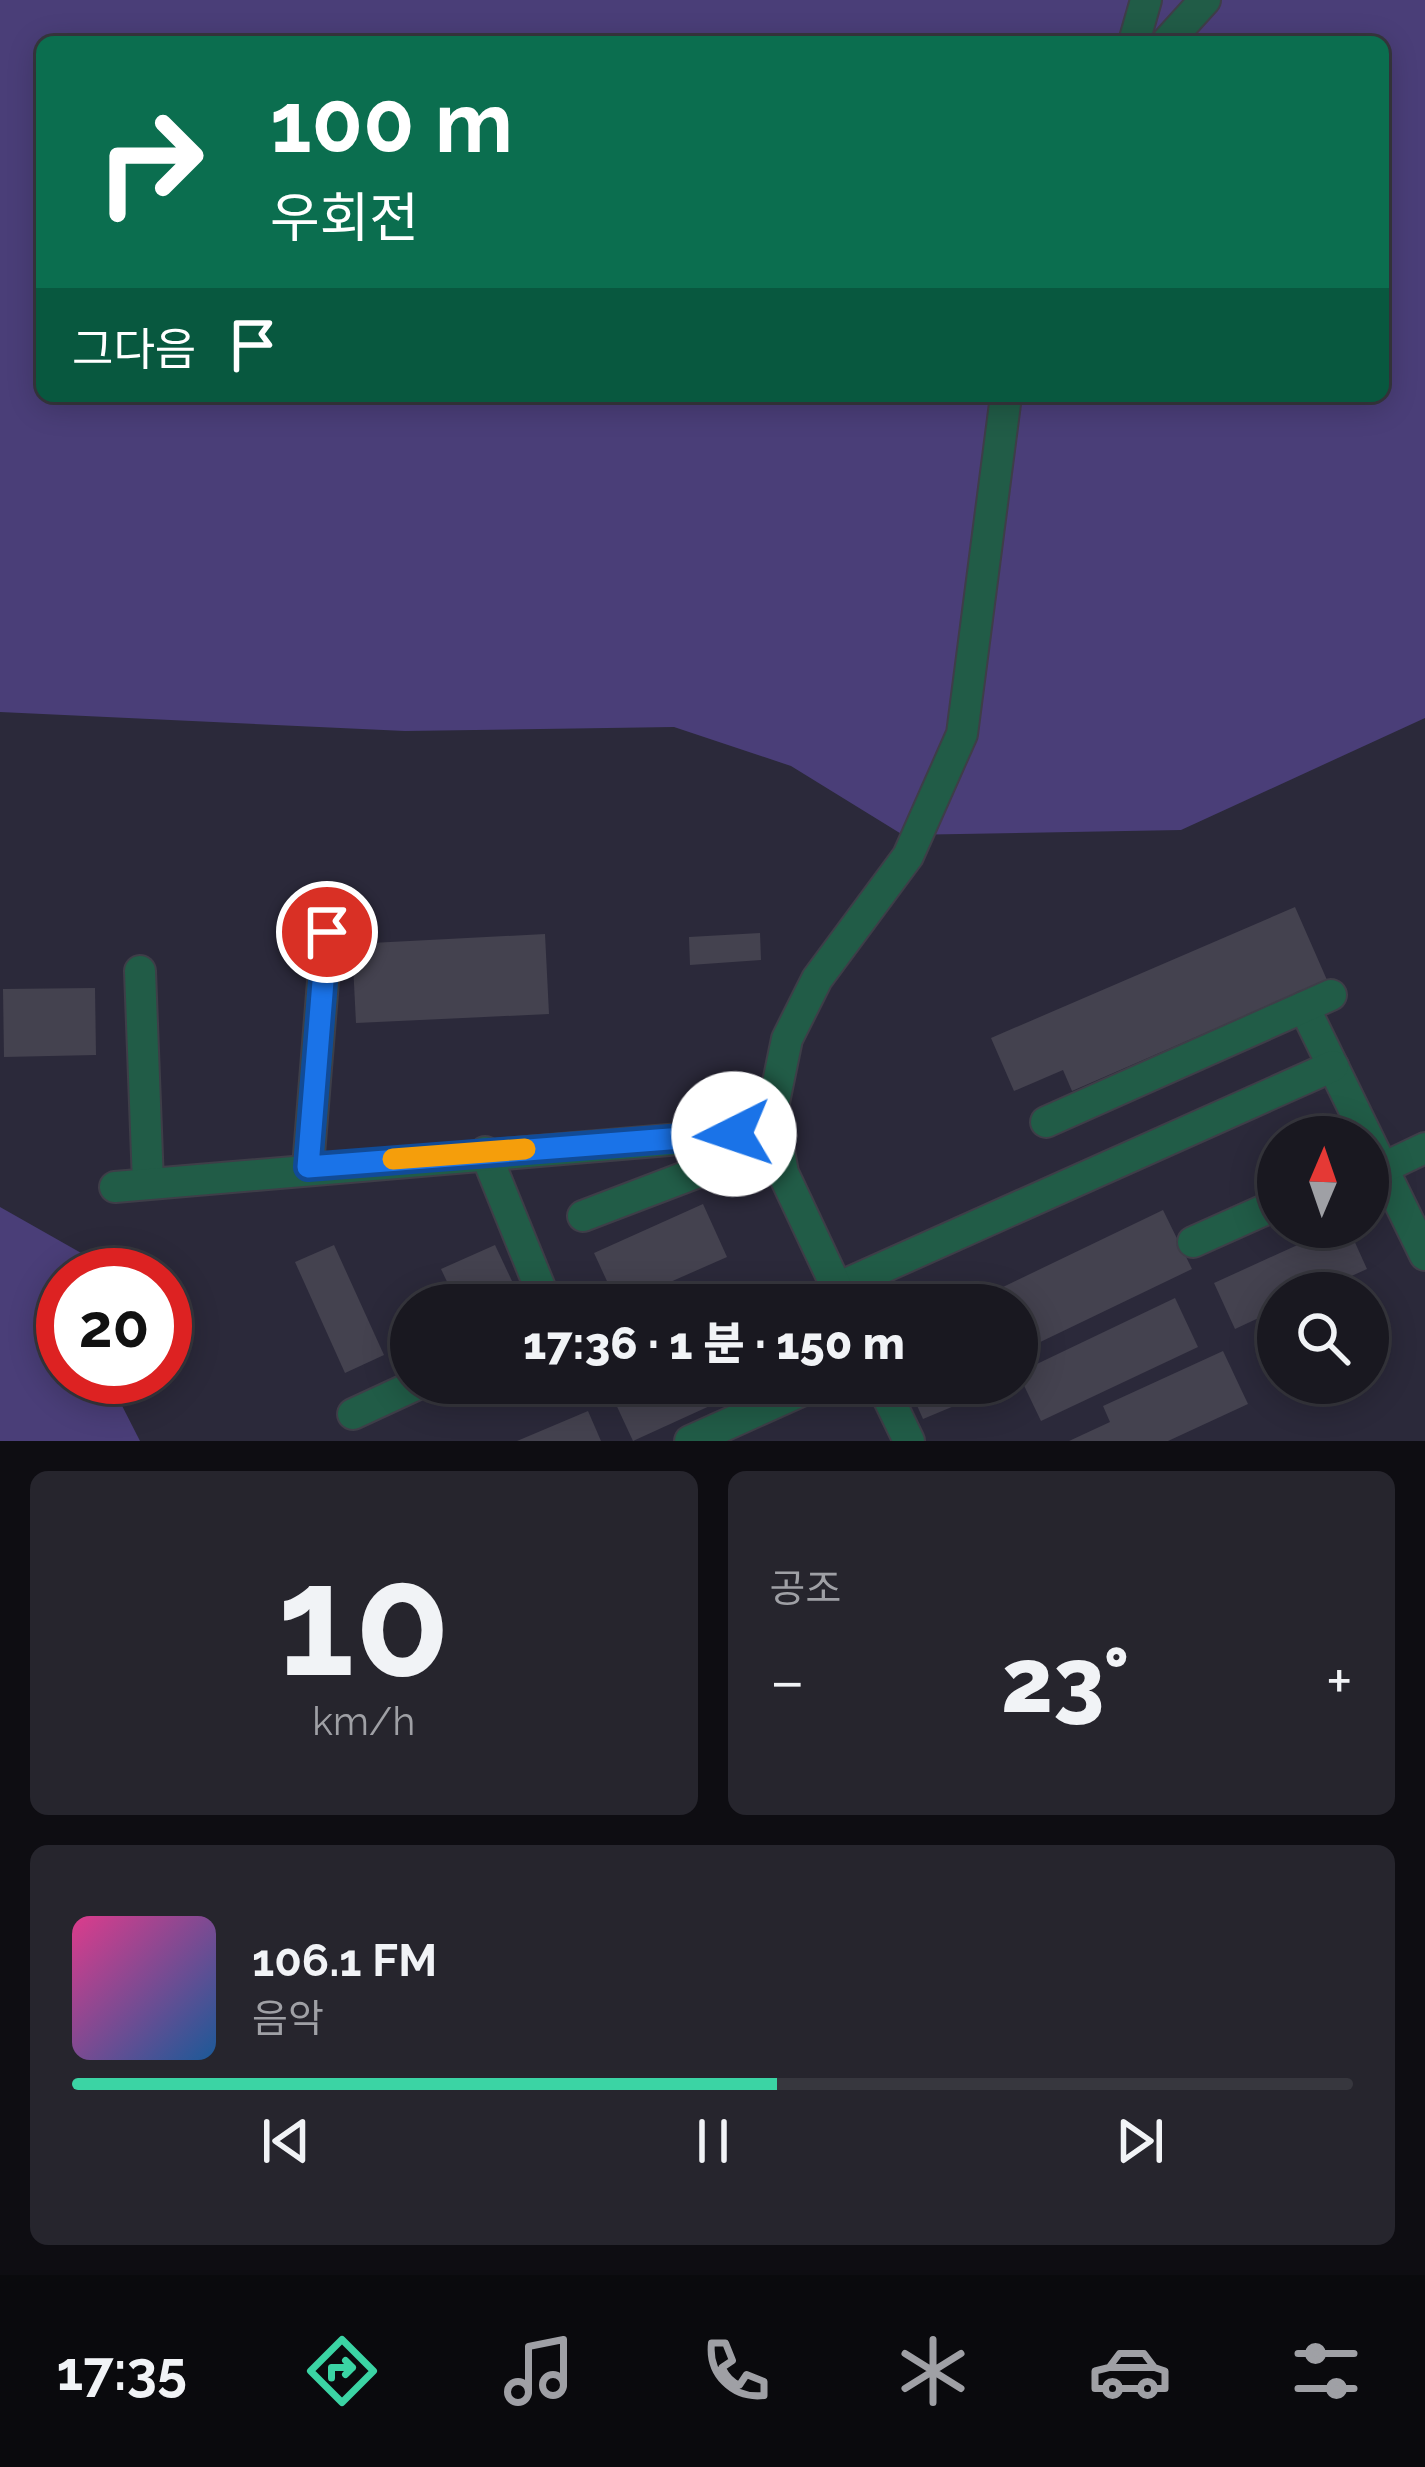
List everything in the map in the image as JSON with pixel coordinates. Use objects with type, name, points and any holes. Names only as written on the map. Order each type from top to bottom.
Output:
[{"type":"street","points":[[1136,36],[1146,0]]},
{"type":"street","points":[[1172,36],[1204,0]]},
{"type":"street","points":[[835,1284],[782,1173],[772,1112],[787,1039],[817,979],[908,856],[962,734],[1005,402]]},
{"type":"street","points":[[308,1167],[327,932]]},
{"type":"street","points":[[140,970],[148,1183]]},
{"type":"street","points":[[1046,1122],[1318,1001],[1333,1066],[1355,1116]]},
{"type":"street","points":[[867,1284],[1333,1066]]},
{"type":"street","points":[[115,1186],[485,1152],[776,1136]]},
{"type":"street","points":[[583,1216],[776,1136]]},
{"type":"street","points":[[1389,1159],[1425,1148]]},
{"type":"street","points":[[485,1152],[538,1284]]},
{"type":"street","points":[[1389,1187],[1425,1255]]},
{"type":"street","points":[[1193,1242],[1257,1213]]},
{"type":"street","points":[[353,1414],[390,1397]]},
{"type":"street","points":[[690,1441],[772,1404]]},
{"type":"street","points":[[891,1404],[909,1441]]},
{"type":"shaded area","points":[[0,0],[1425,0],[1425,1441],[0,1441]]},
{"type":"shaded area","points":[[0,0],[1425,0],[1425,718],[1181,830],[903,835],[791,766],[674,727],[405,731],[0,712]]},
{"type":"shaded area","points":[[0,1207],[72,1248],[36,1248],[36,1404],[121,1404],[140,1441],[0,1441]]},
{"type":"building","points":[[1295,907],[1327,980],[1072,1091],[1063,1070],[1014,1091],[991,1038]]},
{"type":"building","points":[[760,933],[761,960],[690,965],[689,937]]},
{"type":"building","points":[[545,934],[549,1014],[356,1023],[352,944]]},
{"type":"building","points":[[95,988],[96,1055],[4,1057],[3,989]]},
{"type":"building","points":[[703,1204],[727,1257],[666,1284],[608,1284],[594,1253]]},
{"type":"building","points":[[1163,1210],[1192,1269],[1038,1343],[1038,1284],[1009,1284]]},
{"type":"building","points":[[334,1245],[384,1355],[345,1373],[295,1262]]},
{"type":"building","points":[[495,1245],[512,1281],[448,1284],[441,1269]]},
{"type":"building","points":[[1291,1248],[1358,1248],[1367,1269],[1257,1272],[1257,1319],[1235,1329],[1214,1283]]},
{"type":"building","points":[[1175,1298],[1198,1347],[1041,1421],[1033,1404],[1038,1404],[1038,1363]]},
{"type":"building","points":[[1223,1351],[1248,1404],[1168,1441],[1069,1441],[1110,1422],[1103,1406]]},
{"type":"building","points":[[616,1404],[714,1404],[633,1441]]},
{"type":"building","points":[[916,1404],[959,1404],[923,1419]]},
{"type":"building","points":[[588,1411],[601,1441],[517,1441]]},
{"type":"slow traffic","points":[[393,1159],[525,1149]]},
{"type":"route","points":[[327,932],[308,1167],[734,1134]]}]
